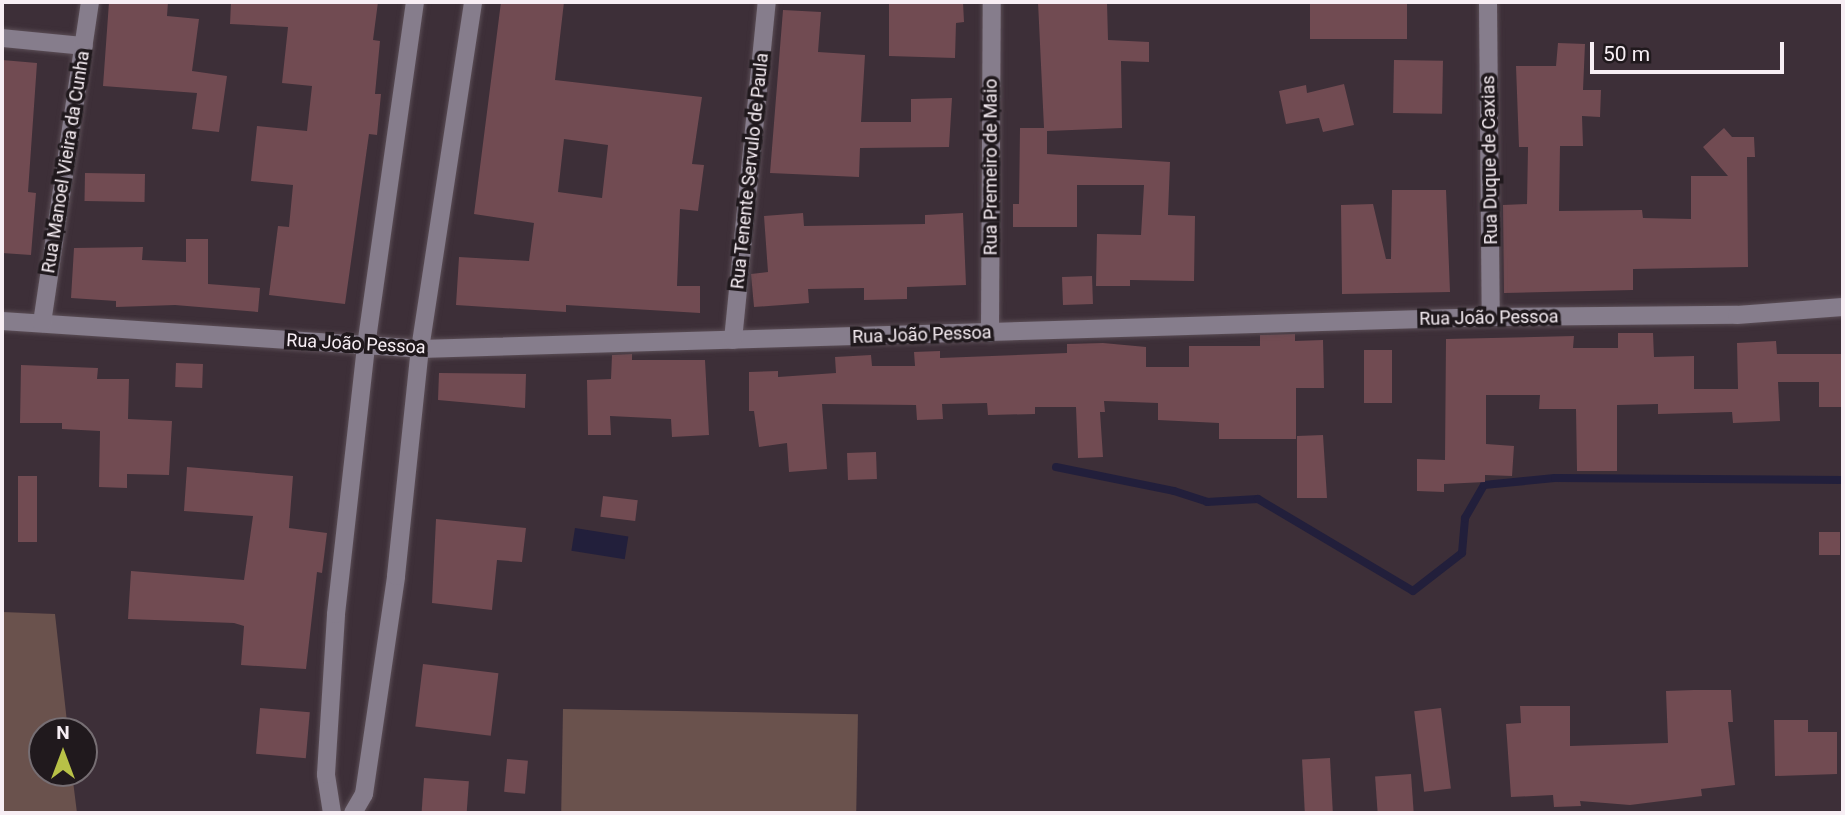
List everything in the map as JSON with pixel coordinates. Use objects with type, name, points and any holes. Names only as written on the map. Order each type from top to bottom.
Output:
[{"type":"street","name":"Rua Manoel Vieira da Cunha","points":[[42,323],[90,2]]},
{"type":"street","points":[[332,813],[326,774],[336,614],[366,346],[415,2]]},
{"type":"street","points":[[353,813],[364,794],[396,576],[420,349],[473,2]]},
{"type":"street","name":"Rua Tenente Servulo de Paula","points":[[733,340],[767,2]]},
{"type":"street","name":"Rua Premeiro de Maio","points":[[990,333],[992,2]]},
{"type":"street","name":"Rua Duque de Caxias","points":[[1488,2],[1491,317]]},
{"type":"street","points":[[2,38],[84,46]]},
{"type":"street","name":"Rua João Pessoa","points":[[2,321],[420,349],[1491,317],[1737,315],[1843,307]]},
{"type":"shaded area","points":[[575,528],[628,536],[625,559],[571,551]]},
{"type":"shaded area","points":[[2,612],[55,614],[66,717],[28,717],[28,787],[74,787],[77,813],[2,813]]},
{"type":"shaded area","points":[[563,709],[858,714],[856,813],[561,813]]},
{"type":"building","points":[[109,2],[168,2],[167,16],[199,19],[192,71],[227,76],[219,132],[192,129],[197,93],[103,86]]},
{"type":"building","points":[[231,2],[378,2],[373,40],[380,41],[375,94],[381,94],[377,135],[369,134],[345,304],[269,295],[278,226],[289,227],[293,185],[251,181],[257,126],[307,131],[312,86],[282,83],[288,27],[230,24]]},
{"type":"building","points":[[501,2],[564,2],[555,80],[702,97],[692,164],[704,165],[698,211],[680,209],[677,286],[700,286],[700,313],[566,305],[566,312],[456,305],[459,257],[529,261],[534,223],[474,214]],"holes":[[[564,139],[608,145],[602,198],[558,192]]]},
{"type":"building","points":[[889,2],[963,2],[964,22],[956,23],[955,58],[889,56]]},
{"type":"building","points":[[1038,2],[1107,2],[1108,40],[1149,42],[1149,62],[1121,61],[1122,128],[1047,131],[1047,154],[1170,162],[1168,215],[1195,216],[1194,281],[1130,280],[1130,286],[1096,286],[1097,234],[1141,235],[1144,185],[1077,185],[1077,227],[1013,227],[1013,204],[1019,204],[1020,128],[1044,128]]},
{"type":"building","points":[[1310,2],[1407,2],[1407,39],[1310,39]]},
{"type":"building","points":[[783,10],[821,12],[818,52],[865,55],[861,122],[911,122],[911,99],[952,98],[949,147],[860,148],[859,177],[770,173]]},
{"type":"building","points":[[1558,43],[1585,44],[1583,90],[1601,90],[1600,117],[1582,116],[1583,146],[1560,146],[1559,211],[1642,210],[1643,218],[1691,219],[1691,176],[1728,176],[1703,147],[1724,128],[1732,137],[1754,137],[1755,157],[1747,157],[1748,267],[1633,269],[1633,290],[1504,293],[1503,205],[1527,204],[1528,147],[1519,147],[1516,66],[1556,66]]},
{"type":"building","points":[[2,60],[37,63],[28,192],[36,193],[31,255],[2,253]]},
{"type":"building","points":[[1394,60],[1443,61],[1442,114],[1393,113]]},
{"type":"building","points":[[1344,84],[1354,125],[1323,132],[1319,118],[1286,124],[1279,91],[1306,85],[1307,93]]},
{"type":"building","points":[[85,173],[145,174],[145,202],[85,201]]},
{"type":"building","points":[[1392,190],[1446,190],[1450,292],[1342,294],[1341,205],[1373,204],[1386,259],[1391,259]]},
{"type":"building","points":[[803,213],[804,226],[925,224],[925,215],[963,213],[966,285],[907,287],[907,299],[864,300],[864,288],[808,289],[809,303],[754,307],[751,274],[768,272],[764,216]]},
{"type":"building","points":[[186,239],[208,239],[208,284],[260,288],[258,312],[175,305],[116,307],[116,301],[71,298],[74,248],[143,247],[142,260],[186,262]]},
{"type":"building","points":[[1092,276],[1093,304],[1063,305],[1062,277]]},
{"type":"building","points":[[1618,333],[1653,333],[1654,357],[1694,356],[1694,389],[1738,389],[1737,343],[1776,341],[1777,354],[1842,354],[1842,407],[1819,407],[1819,382],[1778,382],[1780,421],[1733,423],[1732,412],[1658,414],[1658,404],[1617,405],[1617,471],[1577,471],[1576,409],[1539,409],[1540,395],[1486,395],[1486,444],[1514,446],[1512,476],[1485,475],[1485,482],[1444,484],[1444,492],[1417,491],[1417,459],[1445,460],[1446,339],[1574,336],[1573,348],[1618,348]]},
{"type":"building","points":[[1295,334],[1295,341],[1323,340],[1324,388],[1296,388],[1296,439],[1219,439],[1219,423],[1158,420],[1158,403],[1104,401],[1105,412],[1100,412],[1103,457],[1078,458],[1076,407],[1035,407],[1035,414],[988,415],[987,403],[942,404],[943,419],[917,420],[916,405],[822,404],[827,469],[789,472],[787,443],[759,447],[754,411],[749,411],[749,372],[778,371],[778,377],[836,373],[835,357],[871,355],[872,366],[915,366],[914,352],[940,351],[940,358],[1067,353],[1067,344],[1103,343],[1146,347],[1146,367],[1189,367],[1189,346],[1260,346],[1260,335]]},
{"type":"building","points":[[1364,350],[1392,350],[1392,403],[1364,403]]},
{"type":"building","points":[[632,354],[632,360],[705,360],[709,435],[672,437],[671,419],[610,416],[611,435],[588,435],[587,380],[611,379],[612,355]]},
{"type":"building","points":[[176,363],[203,364],[202,388],[175,387]]},
{"type":"building","points":[[21,365],[98,368],[97,379],[129,379],[128,419],[172,421],[169,475],[127,474],[127,488],[99,487],[100,431],[62,429],[62,423],[20,423]]},
{"type":"building","points":[[439,373],[526,374],[525,408],[438,400]]},
{"type":"building","points":[[1323,435],[1327,498],[1297,498],[1297,436]]},
{"type":"building","points":[[876,452],[877,479],[848,480],[847,453]]},
{"type":"building","points":[[187,467],[293,476],[289,528],[327,533],[322,573],[317,572],[306,669],[241,665],[244,626],[234,623],[128,619],[131,571],[244,580],[253,516],[184,511]]},
{"type":"building","points":[[18,476],[37,476],[37,542],[18,542]]},
{"type":"building","points":[[603,496],[638,500],[635,521],[600,517]]},
{"type":"building","points":[[436,519],[526,528],[522,562],[497,560],[492,610],[432,603]]},
{"type":"building","points":[[1819,532],[1840,532],[1840,555],[1819,555]]},
{"type":"building","points":[[423,664],[498,673],[491,736],[415,727]]},
{"type":"building","points":[[1731,690],[1733,722],[1728,722],[1735,785],[1701,789],[1702,796],[1630,805],[1580,801],[1581,806],[1554,807],[1553,795],[1511,797],[1506,724],[1521,723],[1520,706],[1570,706],[1570,746],[1668,743],[1666,691]]},
{"type":"building","points":[[260,708],[310,712],[306,758],[256,754]]},
{"type":"building","points":[[1441,708],[1451,788],[1424,792],[1414,711]]},
{"type":"building","points":[[1774,720],[1808,720],[1808,732],[1837,732],[1837,774],[1775,776]]},
{"type":"building","points":[[1330,758],[1333,813],[1305,813],[1302,759]]},
{"type":"building","points":[[507,759],[528,761],[525,794],[504,792]]},
{"type":"building","points":[[1411,774],[1414,813],[1378,813],[1375,777]]},
{"type":"building","points":[[424,778],[469,781],[467,813],[422,813]]},
{"type":"waterway","points":[[1056,467],[1174,491],[1207,502],[1258,499],[1413,591],[1462,553],[1465,518],[1484,485],[1555,478],[1843,480]]}]
